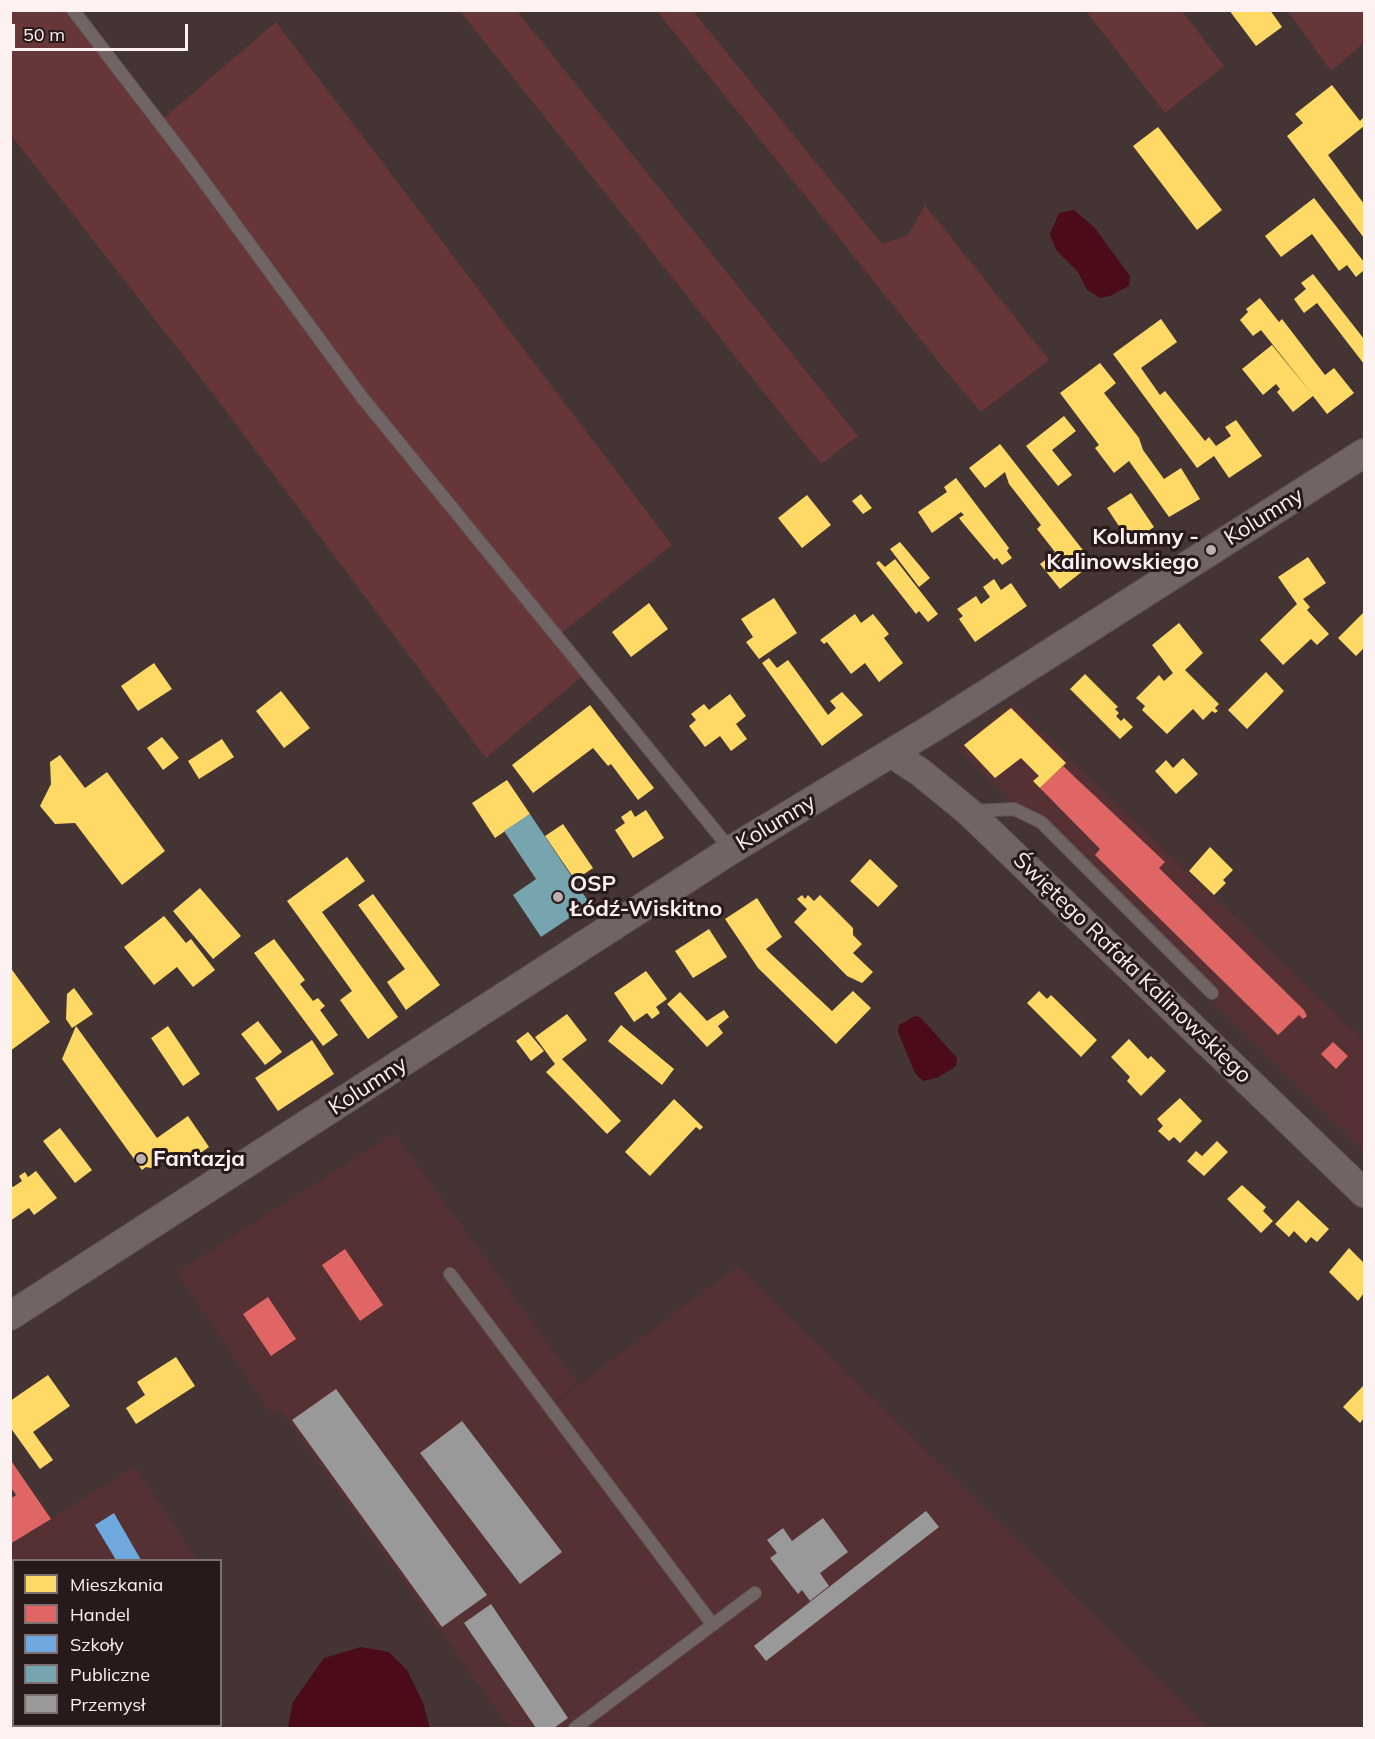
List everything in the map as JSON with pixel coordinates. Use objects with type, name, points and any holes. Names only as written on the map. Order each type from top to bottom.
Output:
[{"type":"street","name":"Kolumny","points":[[10,1316],[731,850],[891,753],[1365,453]]},
{"type":"street","name":"Świętego Rafała Kalinowskiego","points":[[891,753],[920,772],[969,812],[1365,1193]]},
{"type":"lane","points":[[73,10],[188,160],[361,396],[731,850]]},
{"type":"lane","points":[[969,812],[1014,809],[1041,822],[1212,993]]},
{"type":"lane","points":[[450,1274],[714,1624]]},
{"type":"lane","points":[[575,1728],[755,1593]]},
{"type":"shaded area","points":[[11,11],[83,11],[164,118],[276,22],[672,545],[554,639],[581,677],[486,758],[214,395],[11,135]]},
{"type":"shaded area","points":[[460,11],[517,11],[858,436],[821,464]]},
{"type":"shaded area","points":[[657,11],[693,11],[882,244],[908,235],[925,205],[1049,360],[981,412]]},
{"type":"shaded area","points":[[1086,11],[1182,11],[1224,66],[1165,113]]},
{"type":"shaded area","points":[[1288,11],[1364,11],[1364,43],[1331,71]]},
{"type":"shaded area","points":[[1074,210],[1094,227],[1130,276],[1129,286],[1110,296],[1100,298],[1087,290],[1078,272],[1056,250],[1050,234],[1059,213]]},
{"type":"shaded area","points":[[1012,704],[1364,1041],[1364,1152],[959,748]]},
{"type":"shaded area","points":[[915,1016],[920,1017],[957,1058],[956,1066],[939,1077],[923,1081],[915,1073],[898,1032],[899,1025]]},
{"type":"shaded area","points":[[394,1133],[577,1383],[545,1410],[738,1266],[1209,1728],[510,1728],[280,1410],[272,1414],[177,1272]]},
{"type":"shaded area","points":[[135,1466],[196,1559],[12,1559],[12,1727],[174,1727],[11,1728],[11,1544]]},
{"type":"shaded area","points":[[361,1647],[389,1652],[407,1670],[423,1703],[430,1728],[288,1728],[293,1702],[324,1658]]},
{"type":"building: Mieszkania","points":[[1229,10],[1270,10],[1282,27],[1256,46]]},
{"type":"building: Mieszkania","points":[[1332,85],[1360,121],[1364,117],[1364,126],[1328,155],[1364,204],[1364,238],[1287,136],[1303,123],[1295,114]]},
{"type":"building: Mieszkania","points":[[1158,127],[1222,210],[1197,230],[1133,146]]},
{"type":"building: Mieszkania","points":[[1314,198],[1364,262],[1364,270],[1356,277],[1347,265],[1339,271],[1312,234],[1281,257],[1265,236]]},
{"type":"building: Mieszkania","points":[[1313,274],[1364,339],[1364,364],[1317,303],[1304,313],[1294,299],[1306,289],[1301,283]]},
{"type":"building: Mieszkania","points":[[1260,298],[1279,322],[1282,319],[1325,375],[1334,368],[1354,393],[1327,414],[1313,396],[1293,412],[1277,392],[1280,389],[1276,384],[1263,395],[1242,369],[1272,345],[1312,394],[1261,330],[1253,336],[1240,320],[1248,312],[1246,309]]},
{"type":"building: Mieszkania","points":[[1161,319],[1177,342],[1141,368],[1160,395],[1165,391],[1205,441],[1209,437],[1216,446],[1231,436],[1225,427],[1236,420],[1262,456],[1229,478],[1214,456],[1197,468],[1113,354]]},
{"type":"building: Mieszkania","points":[[1100,363],[1116,383],[1104,393],[1139,438],[1143,450],[1164,479],[1181,468],[1200,499],[1169,517],[1129,461],[1114,473],[1095,448],[1099,445],[1060,393]]},
{"type":"building: Mieszkania","points":[[1064,416],[1076,431],[1052,450],[1072,475],[1058,486],[1026,446]]},
{"type":"building: Mieszkania","points":[[1000,444],[1093,563],[1060,589],[1040,564],[1055,552],[1037,529],[1041,525],[1009,484],[1005,472],[985,488],[969,468]]},
{"type":"building: Mieszkania","points":[[956,478],[1009,548],[1007,551],[1012,558],[1002,565],[997,558],[994,560],[962,522],[959,518],[964,515],[961,512],[932,533],[918,512],[947,492],[944,487]]},
{"type":"building: Mieszkania","points":[[1131,493],[1154,527],[1130,543],[1107,508]]},
{"type":"building: Mieszkania","points":[[861,494],[872,508],[863,514],[852,501]]},
{"type":"building: Mieszkania","points":[[807,495],[831,525],[802,548],[778,518]]},
{"type":"building: Mieszkania","points":[[900,542],[930,578],[919,587],[890,549]]},
{"type":"building: Mieszkania","points":[[1308,557],[1326,583],[1303,599],[1310,607],[1307,610],[1329,634],[1317,645],[1311,639],[1283,665],[1260,640],[1297,604],[1278,577]]},
{"type":"building: Mieszkania","points":[[895,559],[938,614],[928,622],[919,611],[916,614],[876,563],[879,561],[885,567]]},
{"type":"building: Mieszkania","points":[[994,579],[1001,590],[1011,583],[1027,606],[975,642],[959,619],[963,616],[957,609],[976,596],[981,604],[990,597],[983,587]]},
{"type":"building: Mieszkania","points":[[774,598],[797,633],[759,659],[746,642],[753,637],[741,619]]},
{"type":"building: Mieszkania","points":[[649,603],[668,629],[631,657],[612,632]]},
{"type":"building: Mieszkania","points":[[1364,612],[1364,648],[1356,656],[1338,638]]},
{"type":"building: Mieszkania","points":[[855,614],[861,623],[873,614],[889,634],[884,638],[903,663],[879,682],[865,663],[851,674],[827,642],[824,644],[820,640]]},
{"type":"building: Mieszkania","points":[[1179,623],[1203,653],[1185,670],[1219,704],[1215,708],[1218,711],[1215,713],[1212,711],[1203,720],[1193,709],[1167,734],[1142,710],[1145,706],[1136,698],[1159,675],[1164,681],[1173,673],[1152,645]]},
{"type":"building: Mieszkania","points":[[769,658],[777,668],[788,660],[828,715],[836,708],[830,701],[842,692],[863,715],[822,746],[762,663]]},
{"type":"building: Mieszkania","points":[[154,663],[172,689],[138,711],[121,686]]},
{"type":"building: Mieszkania","points":[[1266,672],[1284,691],[1247,729],[1228,710]]},
{"type":"building: Mieszkania","points":[[1085,674],[1118,707],[1115,709],[1119,713],[1116,716],[1121,721],[1124,718],[1133,727],[1120,739],[1070,689]]},
{"type":"building: Mieszkania","points":[[281,691],[310,728],[284,748],[256,711]]},
{"type":"building: Mieszkania","points":[[730,694],[746,716],[736,724],[747,739],[731,751],[720,736],[705,747],[689,726],[696,720],[691,714],[704,704],[709,710]]},
{"type":"building: Mieszkania","points":[[590,705],[654,788],[638,800],[611,764],[608,766],[593,748],[533,793],[512,765]]},
{"type":"building: Mieszkania","points":[[1011,708],[1066,763],[1040,788],[1033,781],[1039,776],[1021,758],[995,778],[964,745]]},
{"type":"building: Mieszkania","points":[[162,737],[179,758],[163,770],[147,748]]},
{"type":"building: Mieszkania","points":[[222,739],[234,757],[199,779],[188,761]]},
{"type":"building: Mieszkania","points":[[60,755],[85,788],[107,772],[165,851],[122,885],[75,823],[55,824],[40,806],[51,784],[50,762]]},
{"type":"building: Mieszkania","points":[[1183,758],[1198,774],[1176,794],[1155,771],[1166,760],[1173,768]]},
{"type":"building: Mieszkania","points":[[507,780],[530,814],[495,838],[472,803]]},
{"type":"building: Mieszkania","points":[[631,810],[635,817],[646,810],[664,838],[633,858],[615,830],[625,823],[621,817]]},
{"type":"building: Mieszkania","points":[[563,824],[593,868],[575,880],[545,836]]},
{"type":"building: Mieszkania","points":[[1210,847],[1233,870],[1223,880],[1226,883],[1214,895],[1189,871]]},
{"type":"building: Mieszkania","points":[[347,857],[365,881],[322,912],[398,1017],[368,1039],[340,1000],[352,991],[287,901]]},
{"type":"building: Mieszkania","points":[[870,859],[898,886],[878,907],[850,881]]},
{"type":"building: Mieszkania","points":[[200,888],[241,936],[213,959],[173,911]]},
{"type":"building: Mieszkania","points":[[373,894],[440,985],[406,1010],[387,982],[405,969],[358,905]]},
{"type":"building: Mieszkania","points":[[802,895],[805,899],[808,895],[814,901],[820,895],[853,928],[853,935],[862,944],[853,953],[873,972],[862,983],[847,976],[794,922],[807,909],[797,899]]},
{"type":"building: Mieszkania","points":[[757,898],[782,937],[766,949],[772,955],[832,1011],[853,991],[871,1008],[836,1044],[758,968],[725,919]]},
{"type":"building: Mieszkania","points":[[164,916],[186,943],[191,939],[215,970],[193,987],[177,967],[154,985],[124,947]]},
{"type":"building: Mieszkania","points":[[709,929],[727,957],[693,978],[675,951]]},
{"type":"building: Mieszkania","points":[[274,939],[305,980],[300,984],[313,1001],[318,998],[325,1006],[320,1010],[338,1035],[323,1046],[254,953]]},
{"type":"building: Mieszkania","points":[[10,967],[50,1022],[10,1051]]},
{"type":"building: Mieszkania","points":[[646,971],[667,999],[656,1007],[660,1013],[652,1019],[647,1013],[634,1022],[614,993]]},
{"type":"building: Mieszkania","points":[[74,988],[93,1014],[72,1028],[66,1019],[67,994]]},
{"type":"building: Mieszkania","points":[[1039,991],[1047,999],[1051,995],[1097,1040],[1081,1057],[1027,1003]]},
{"type":"building: Mieszkania","points":[[680,992],[707,1021],[724,1010],[729,1017],[718,1026],[723,1033],[707,1047],[667,1004]]},
{"type":"building: Mieszkania","points":[[567,1014],[587,1040],[562,1059],[621,1121],[607,1134],[546,1072],[555,1064],[535,1037]]},
{"type":"building: Mieszkania","points":[[258,1021],[282,1052],[265,1065],[241,1034]]},
{"type":"building: Mieszkania","points":[[621,1025],[674,1069],[662,1085],[608,1041]]},
{"type":"building: Mieszkania","points":[[76,1026],[157,1138],[188,1116],[209,1147],[178,1169],[168,1153],[151,1168],[146,1167],[142,1170],[62,1059]]},
{"type":"building: Mieszkania","points":[[168,1026],[200,1074],[183,1086],[151,1038]]},
{"type":"building: Mieszkania","points":[[528,1032],[544,1051],[531,1061],[516,1041]]},
{"type":"building: Mieszkania","points":[[1129,1039],[1148,1059],[1151,1056],[1166,1071],[1141,1096],[1127,1081],[1130,1077],[1111,1057]]},
{"type":"building: Mieszkania","points":[[312,1040],[334,1074],[278,1111],[255,1078]]},
{"type":"building: Mieszkania","points":[[1180,1098],[1202,1121],[1180,1143],[1174,1137],[1169,1141],[1158,1131],[1163,1126],[1157,1119]]},
{"type":"building: Mieszkania","points":[[674,1099],[703,1127],[700,1130],[696,1127],[650,1176],[625,1152]]},
{"type":"building: Mieszkania","points":[[60,1128],[92,1170],[75,1183],[43,1141]]},
{"type":"building: Mieszkania","points":[[1217,1141],[1228,1152],[1204,1176],[1187,1161],[1196,1151],[1202,1156]]},
{"type":"building: Mieszkania","points":[[36,1171],[57,1198],[34,1215],[29,1208],[10,1221],[10,1184],[13,1187],[22,1181],[19,1176],[25,1172],[28,1177]]},
{"type":"building: Mieszkania","points":[[1242,1185],[1266,1207],[1263,1211],[1273,1221],[1261,1233],[1227,1199]]},
{"type":"building: Mieszkania","points":[[1298,1200],[1329,1229],[1317,1242],[1311,1237],[1306,1243],[1294,1231],[1289,1237],[1275,1224]]},
{"type":"building: Mieszkania","points":[[1349,1248],[1364,1263],[1364,1293],[1358,1301],[1329,1272]]},
{"type":"building: Mieszkania","points":[[176,1357],[195,1386],[136,1424],[126,1408],[145,1395],[137,1382]]},
{"type":"building: Mieszkania","points":[[48,1375],[70,1406],[33,1432],[53,1460],[40,1469],[10,1427],[10,1401]]},
{"type":"building: Mieszkania","points":[[1363,1386],[1364,1418],[1360,1423],[1343,1407]]},
{"type":"building: Handel","points":[[1063,766],[1165,862],[1159,868],[1304,1010],[1307,1016],[1303,1019],[1299,1015],[1278,1035],[1095,855],[1100,849],[1040,788]]},
{"type":"building: Handel","points":[[1333,1042],[1348,1056],[1336,1069],[1321,1054]]},
{"type":"building: Handel","points":[[345,1249],[383,1305],[360,1321],[322,1265]]},
{"type":"building: Handel","points":[[268,1297],[296,1339],[271,1356],[243,1314]]},
{"type":"building: Handel","points":[[12,1462],[51,1519],[10,1544],[10,1499],[16,1495],[10,1486]]},
{"type":"building: Szkoły","points":[[114,1513],[140,1559],[115,1559],[95,1525]]},
{"type":"building: Szkoły","points":[[12,1568],[12,1648],[10,1646],[10,1569]]},
{"type":"building: Publiczne","points":[[530,814],[590,904],[541,937],[513,895],[536,879],[504,831]]},
{"type":"building: Przemysł","points":[[336,1389],[487,1595],[442,1627],[292,1420]]},
{"type":"building: Przemysł","points":[[462,1421],[562,1552],[520,1584],[420,1453]]},
{"type":"building: Przemysł","points":[[926,1511],[939,1527],[766,1661],[754,1646]]},
{"type":"building: Przemysł","points":[[823,1518],[848,1552],[820,1573],[829,1586],[810,1601],[802,1590],[798,1594],[770,1558],[777,1553],[767,1540],[783,1528],[792,1541]]},
{"type":"building: Przemysł","points":[[491,1604],[568,1718],[554,1728],[536,1728],[464,1623]]},
{"type":"place","name":"Kolumny - Kalinowskiego","points":[[1211,550]]},
{"type":"place","name":"OSP Łódź-Wiskitno","points":[[558,897]]},
{"type":"place","name":"Fantazja","points":[[141,1159]]}]
